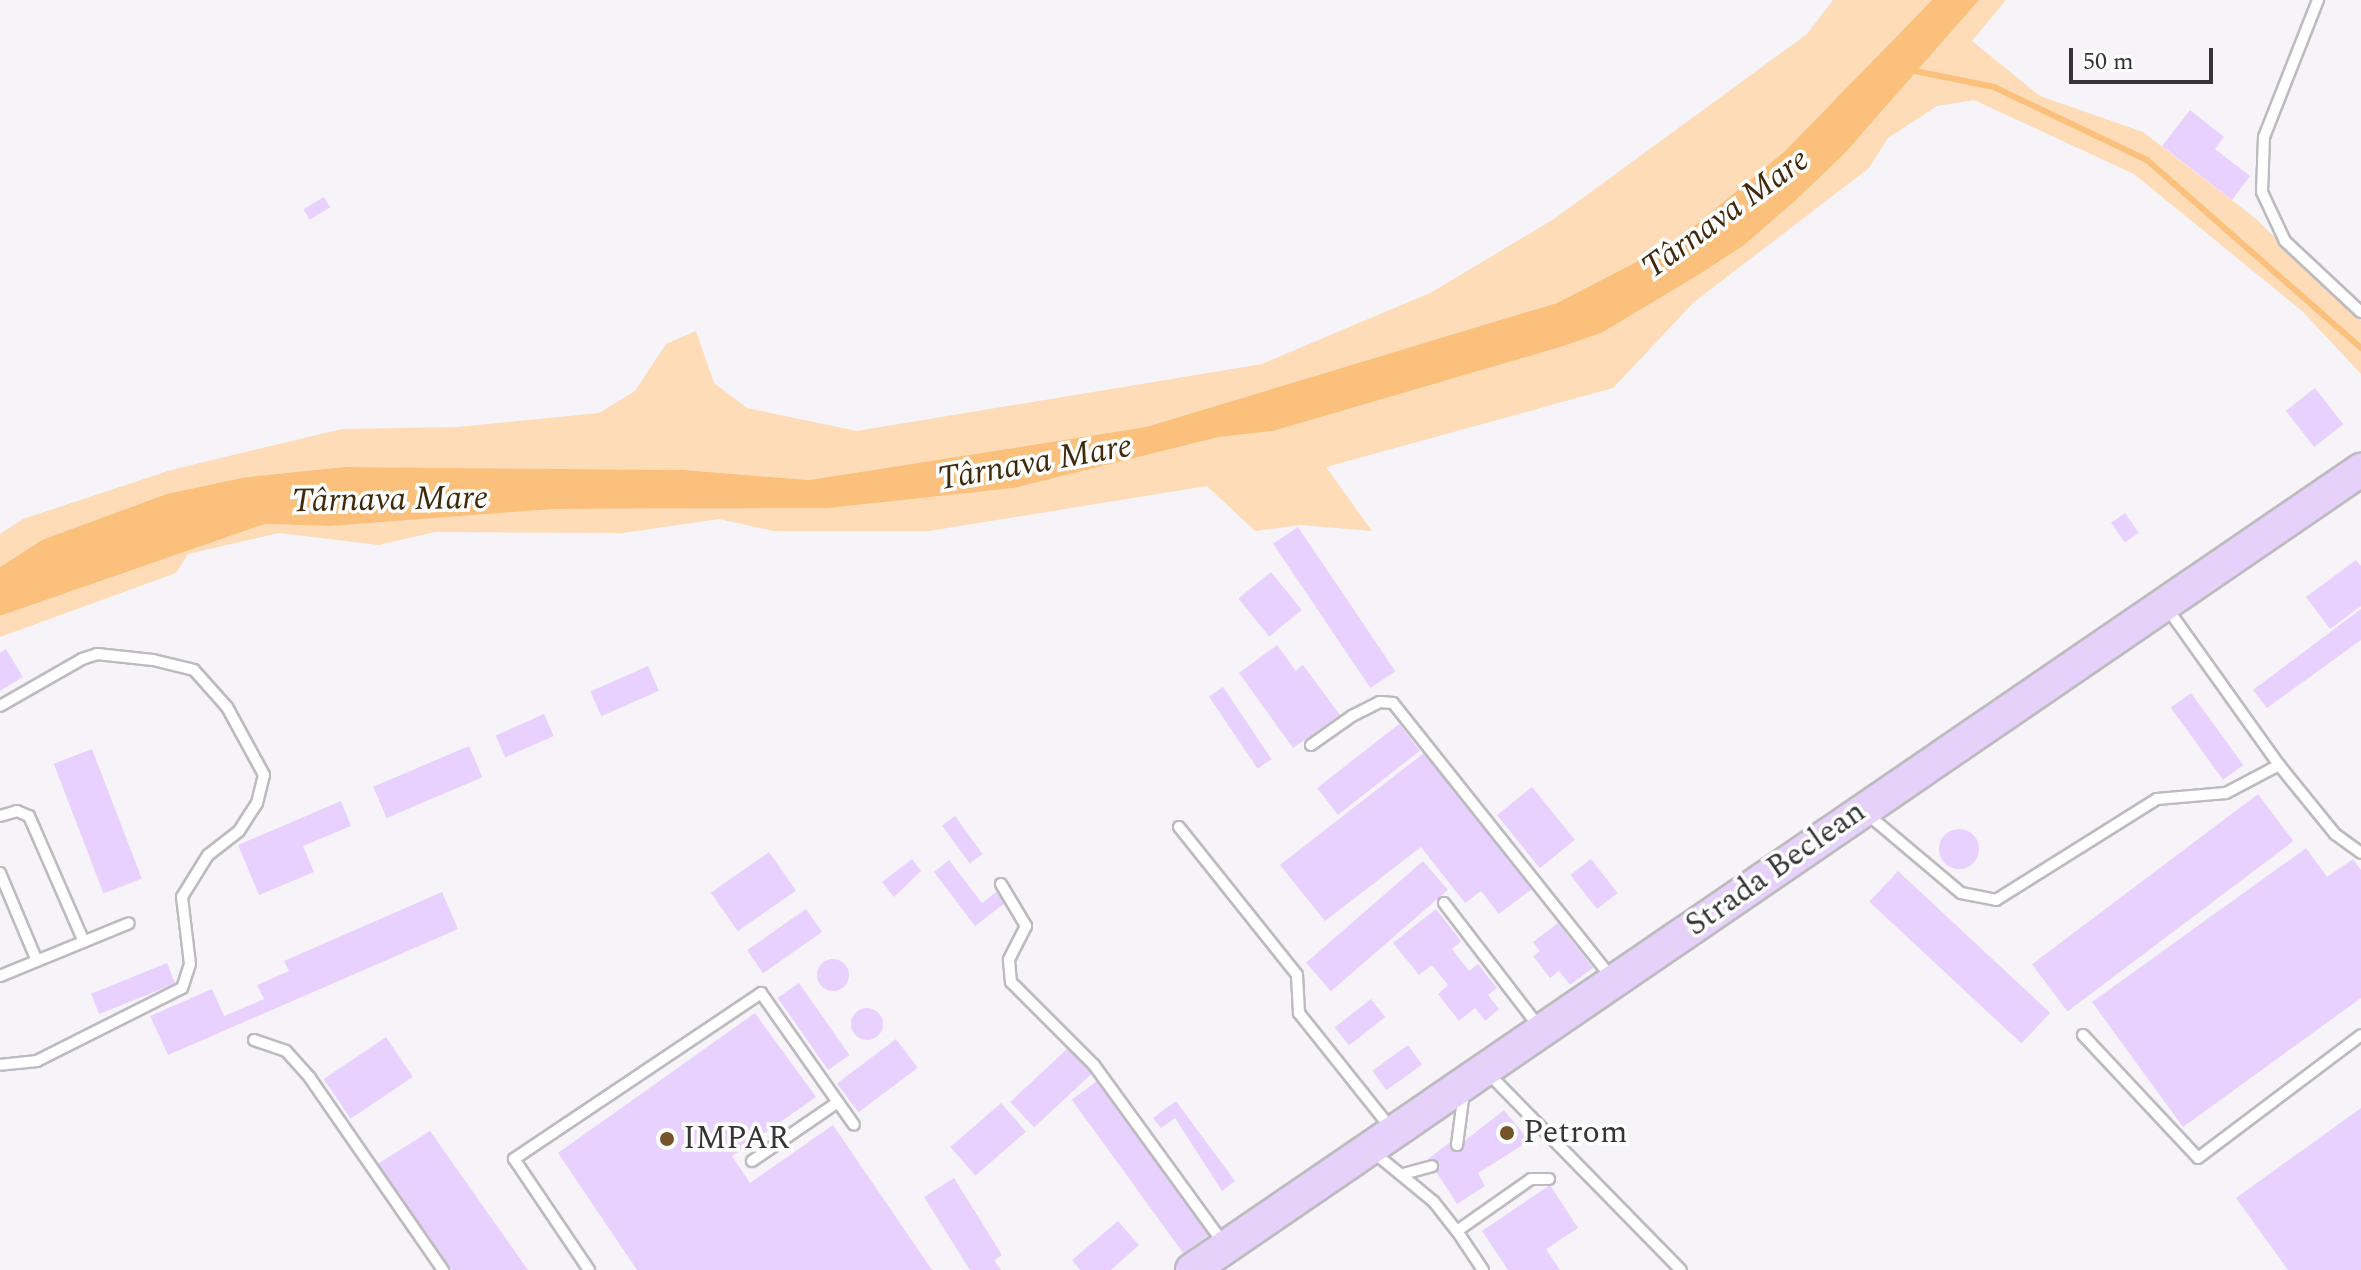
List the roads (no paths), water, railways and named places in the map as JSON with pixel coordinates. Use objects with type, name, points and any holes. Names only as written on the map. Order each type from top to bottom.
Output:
[{"type":"main road","name":"Strada Beclean","points":[[1192,1270],[1544,1033],[1862,809],[2361,470]]},
{"type":"lane","points":[[2318,0],[2264,137],[2262,192],[2285,241],[2361,312]]},
{"type":"lane","points":[[2163,603],[2279,765],[2335,834],[2361,853]]},
{"type":"lane","points":[[0,706],[97,654],[194,670],[227,707],[264,775],[257,803],[239,831],[208,855],[182,897],[190,964],[182,988],[37,1061],[0,1065]]},
{"type":"lane","points":[[1311,745],[1352,716],[1380,702],[1393,703],[1614,981]]},
{"type":"lane","points":[[1862,809],[1961,893],[1996,900],[2157,799],[2226,793],[2279,765]]},
{"type":"lane","points":[[0,816],[17,811],[29,816],[84,942]]},
{"type":"lane","points":[[1179,827],[1297,975],[1299,1013],[1403,1174],[1457,1231],[1483,1270]]},
{"type":"lane","points":[[0,873],[37,961]]},
{"type":"lane","points":[[1001,884],[1026,926],[1009,960],[1011,982],[1094,1065],[1226,1246]]},
{"type":"lane","points":[[1444,903],[1544,1033]]},
{"type":"lane","points":[[0,976],[129,923]]},
{"type":"lane","points":[[589,1270],[514,1159],[761,993],[854,1125]]},
{"type":"lane","points":[[2083,1035],[2198,1158],[2361,1035]]},
{"type":"lane","points":[[254,1040],[286,1051],[310,1078],[443,1270]]},
{"type":"lane","points":[[1457,1145],[1475,1078],[1681,1270]]},
{"type":"lane","points":[[752,1161],[838,1102]]},
{"type":"lane","points":[[1403,1174],[1432,1166]]},
{"type":"lane","points":[[1457,1231],[1531,1179],[1549,1179]]},
{"type":"water","name":"Târnava Mare","points":[[1932,0],[1979,0],[1845,153],[1796,200],[1744,245],[1698,275],[1601,333],[1557,348],[1273,431],[1219,437],[1014,488],[829,508],[554,509],[331,526],[265,524],[0,616],[0,567],[42,540],[167,494],[247,477],[344,467],[684,470],[809,480],[1146,427],[1557,303],[1675,242],[1785,151]]},
{"type":"waterway","points":[[1910,70],[1994,87],[2147,160],[2361,348]]},
{"type":"place","name":"Petrom","points":[[1507,1133]]},
{"type":"place","name":"IMPAR","points":[[667,1139]]}]
